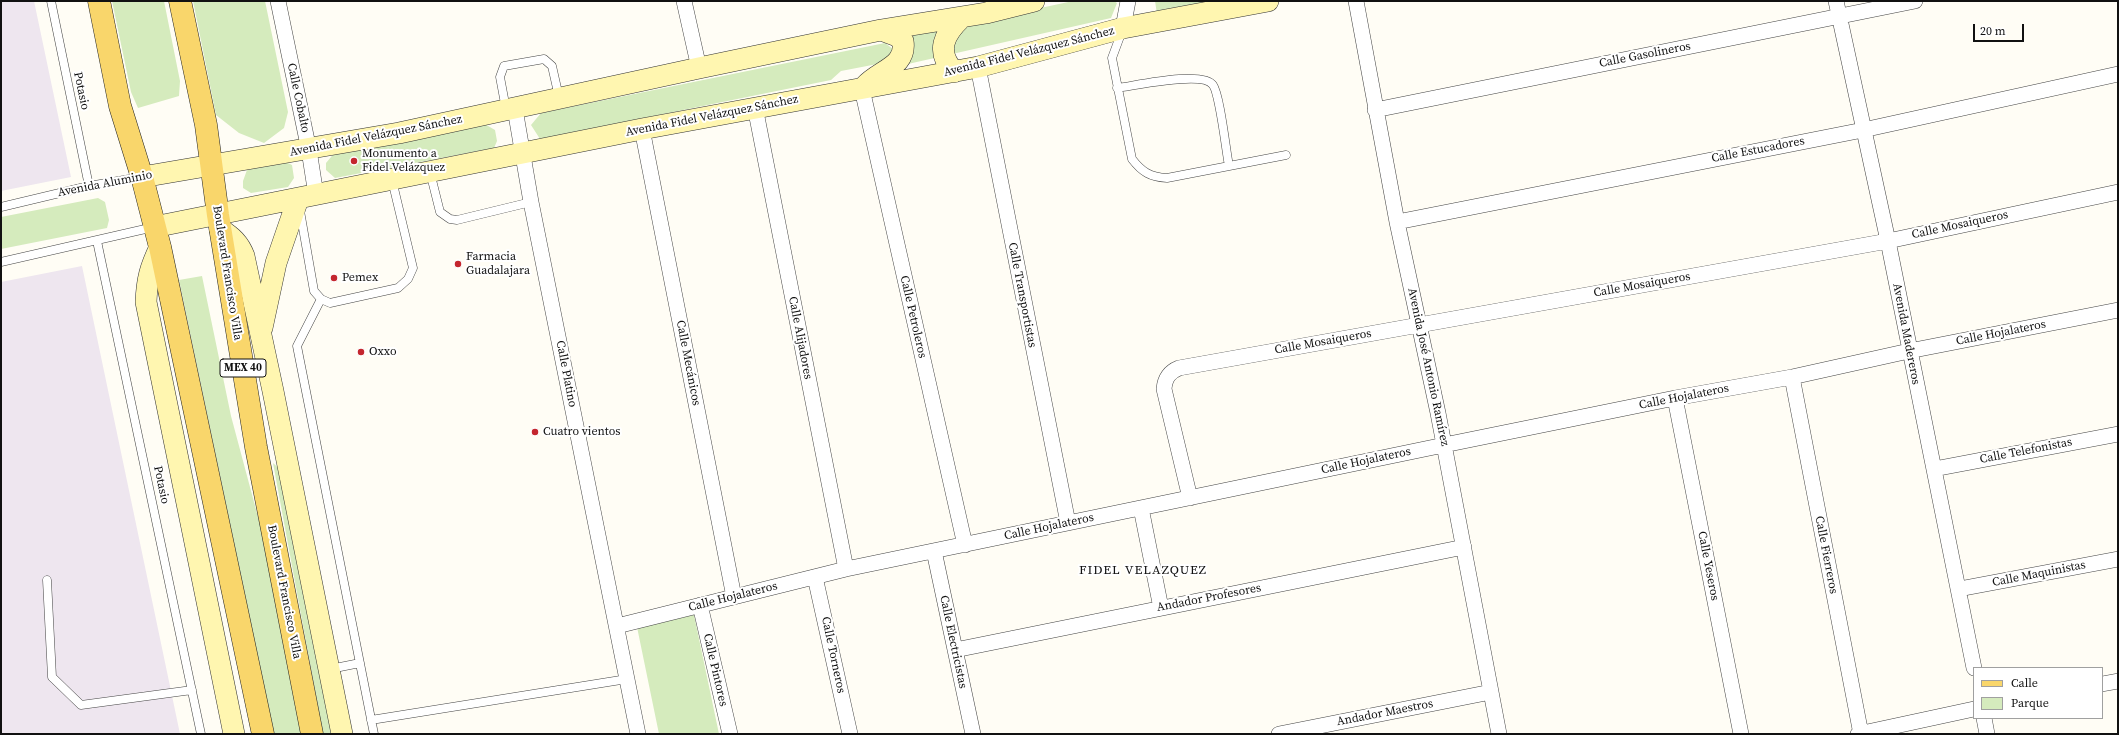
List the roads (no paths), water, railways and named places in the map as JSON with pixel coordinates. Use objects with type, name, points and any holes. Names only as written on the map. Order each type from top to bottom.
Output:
[{"type":"main road","points":[[99,1],[120,106],[142,176],[157,237],[263,734]]},
{"type":"main road","name":"Boulevard Francisco Villa","points":[[180,1],[206,125],[210,164],[219,222],[258,455],[312,734]]},
{"type":"main road","name":"Avenida Fidel Velázquez Sánchez","points":[[210,164],[309,150],[511,110],[559,98],[881,30],[962,17],[985,7],[1031,1]]},
{"type":"main road","name":"Avenida Fidel Velázquez Sánchez","points":[[157,237],[219,222],[307,197],[522,152],[755,107],[954,72],[978,67],[1123,28],[1268,1]]},
{"type":"main road","points":[[954,72],[944,59],[944,44],[950,29],[962,17]]},
{"type":"main road","points":[[862,89],[872,78],[897,63],[902,57],[904,48],[903,41],[897,36],[881,30]]},
{"type":"main road","name":"Avenida Aluminio","points":[[142,176],[210,164]]},
{"type":"main road","points":[[261,335],[276,263],[307,197]]},
{"type":"main road","points":[[219,222],[240,246],[261,335],[342,734]]},
{"type":"main road","points":[[157,237],[146,280],[146,302],[234,734]]},
{"type":"street","name":"Calle Cobalto","points":[[278,1],[309,150],[307,197]]},
{"type":"street","points":[[684,1],[699,68]]},
{"type":"street","points":[[1123,28],[1128,1]]},
{"type":"street","name":"Avenida José Antonio Ramírez","points":[[1356,1],[1375,110],[1444,445],[1499,734]]},
{"type":"street","name":"Avenida Madereros","points":[[1836,1],[1862,130],[1888,241],[1909,351],[1960,589],[1974,667]]},
{"type":"street","name":"Calle Gasolineros","points":[[1375,110],[1915,1]]},
{"type":"street","name":"Calle Transportistas","points":[[978,67],[1068,523]]},
{"type":"street","name":"Calle Estucadores","points":[[1397,222],[1862,130],[2118,74]]},
{"type":"street","name":"Calle Petroleros","points":[[862,89],[965,544]]},
{"type":"street","name":"Calle Alijadores","points":[[755,107],[846,569]]},
{"type":"street","name":"Calle Platino","points":[[511,110],[522,152],[638,734]]},
{"type":"street","name":"Calle Mecánicos","points":[[642,129],[734,597]]},
{"type":"street","name":"Calle Mosaiqueros","points":[[1190,498],[1164,389],[1167,376],[1172,371],[1179,368],[1888,241],[2118,192]]},
{"type":"street","name":"Calle Hojalateros","points":[[617,626],[846,569],[1444,445],[1675,398],[1792,377],[1909,351],[2118,310]]},
{"type":"street","name":"Calle Fierreros","points":[[1792,377],[1860,734]]},
{"type":"street","name":"Calle Yeseros","points":[[1675,398],[1741,734]]},
{"type":"street","name":"Calle Telefonistas","points":[[1934,469],[2118,434]]},
{"type":"street","points":[[1141,508],[1161,608]]},
{"type":"street","name":"Andador Profesores","points":[[955,650],[1464,547]]},
{"type":"street","name":"Calle Electricistas","points":[[934,551],[973,734]]},
{"type":"street","name":"Calle Maquinistas","points":[[1960,589],[2118,558]]},
{"type":"street","name":"Calle Torneros","points":[[815,577],[850,734]]},
{"type":"street","name":"Calle Pintores","points":[[700,605],[730,734]]},
{"type":"street","points":[[2103,684],[2118,681]]},
{"type":"street","name":"Andador Maestros","points":[[1280,734],[1491,692]]},
{"type":"street","points":[[1860,734],[1973,709]]},
{"type":"street","points":[[1984,719],[1987,734]]},
{"type":"lane","name":"Potasio","points":[[51,1],[89,186]]},
{"type":"lane","points":[[1123,28],[1112,58],[1132,159],[1141,170],[1153,178],[1167,178],[1286,155]]},
{"type":"lane","points":[[511,110],[500,77],[504,66],[544,59],[552,66],[559,98]]},
{"type":"lane","points":[[1117,88],[1182,79],[1200,78],[1209,80],[1214,85],[1229,166]]},
{"type":"lane","points":[[430,172],[440,212],[450,219],[457,220],[531,202]]},
{"type":"lane","name":"Avenida Aluminio","points":[[1,207],[89,186],[142,176]]},
{"type":"lane","points":[[307,197],[314,291],[321,299],[330,303],[398,288],[408,279],[413,268],[392,179]]},
{"type":"lane","points":[[1,262],[97,241],[157,237]]},
{"type":"lane","name":"Potasio","points":[[97,241],[201,734]]},
{"type":"lane","points":[[321,299],[297,346],[374,734]]},
{"type":"lane","points":[[47,580],[52,677],[81,705],[192,690]]},
{"type":"lane","points":[[329,670],[360,663]]},
{"type":"lane","points":[[371,720],[627,679]]},
{"type":"place","name":"Monumento a Fidel Velázquez","points":[[354,161]]},
{"type":"place","name":"Farmacia Guadalajara","points":[[458,264]]},
{"type":"place","name":"Pemex","points":[[334,278]]},
{"type":"place","name":"Oxxo","points":[[361,352]]},
{"type":"place","name":"Cuatro vientos","points":[[535,432]]},
{"type":"district","name":"FIDEL VELAZQUEZ","points":[[1143,571]]}]
